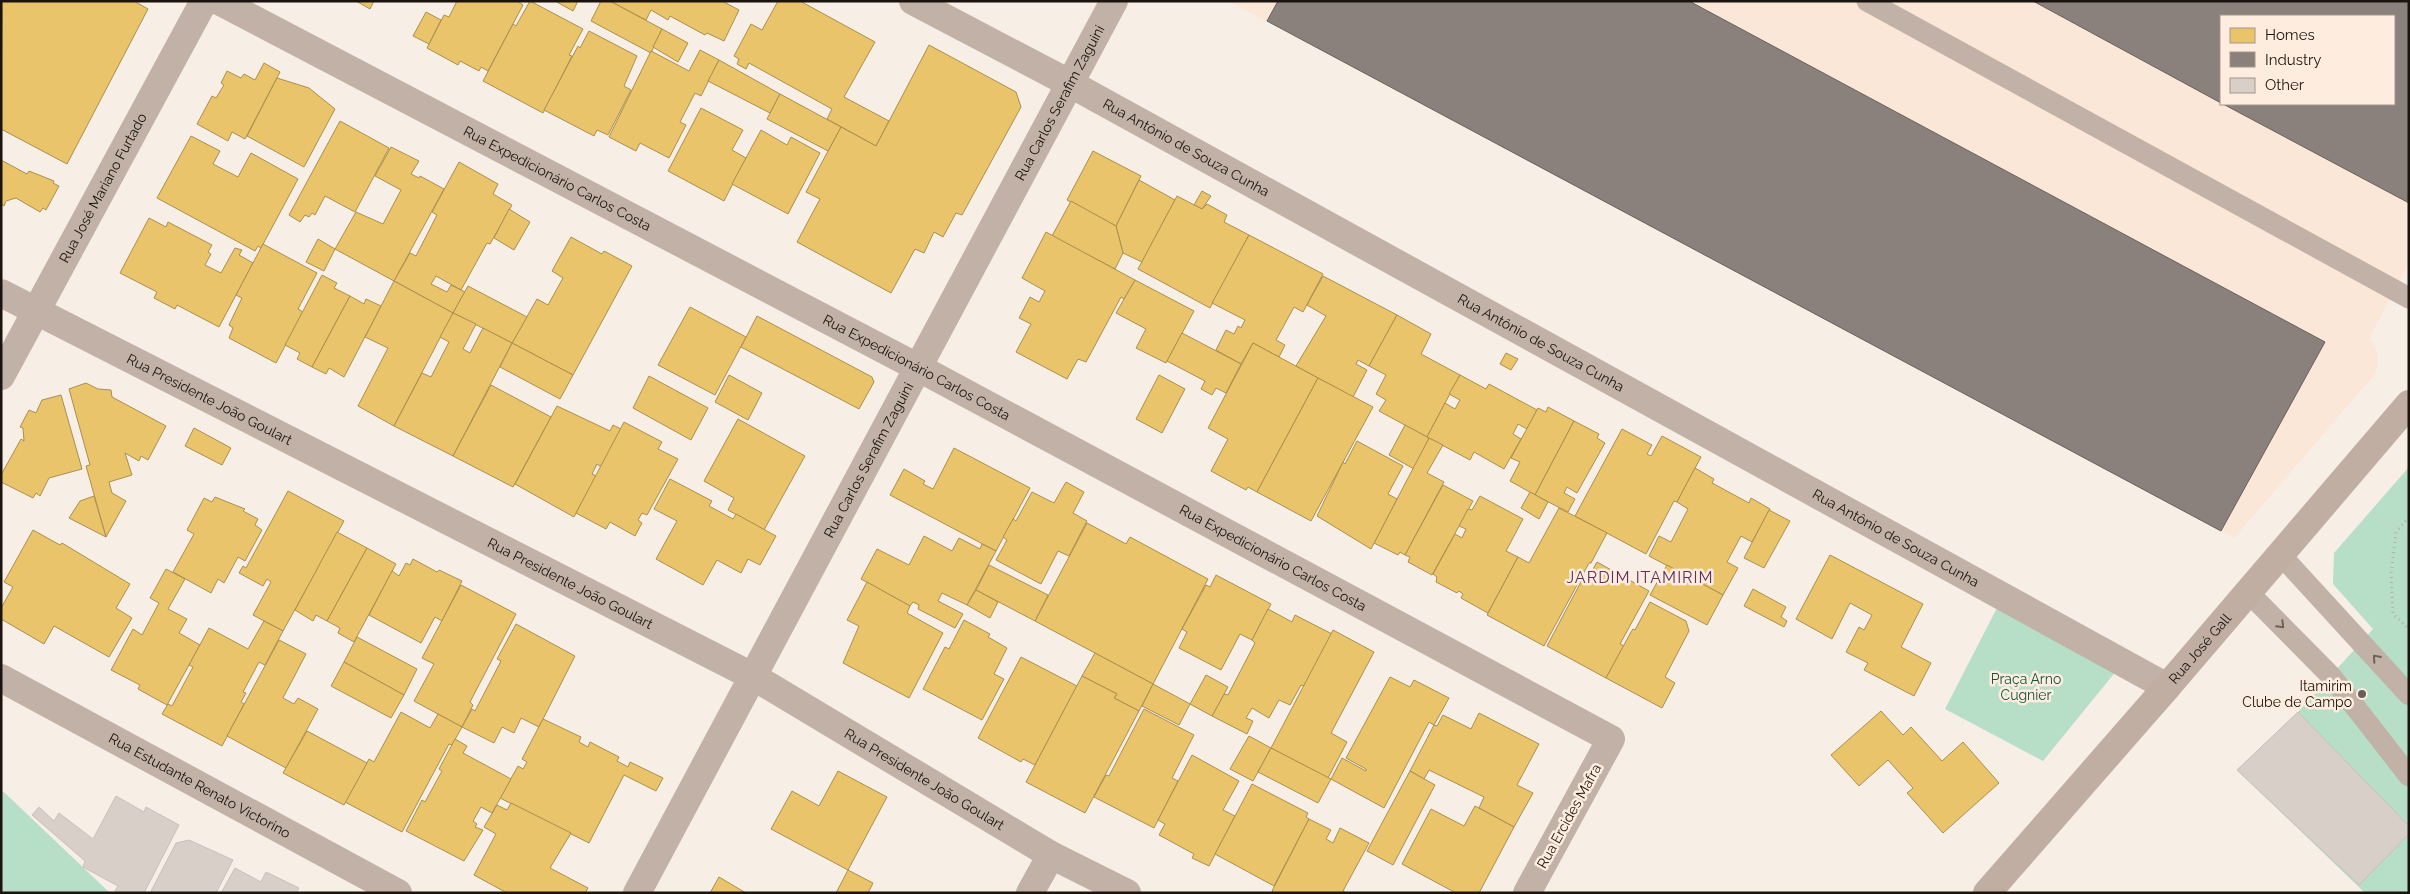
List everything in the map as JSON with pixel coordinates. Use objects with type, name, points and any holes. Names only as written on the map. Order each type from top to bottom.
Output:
[{"type":"main road","name":"Rua José Gall","points":[[1987,893],[2167,687],[2279,553],[2409,404]]},
{"type":"street","name":"Rua José Mariano Furtado","points":[[1,376],[204,1]]},
{"type":"street","name":"Rua Expedicionário Carlos Costa","points":[[219,1],[919,368],[1611,739]]},
{"type":"street","name":"Rua Antônio de Souza Cunha","points":[[913,1],[1069,83],[2167,687]]},
{"type":"street","name":"Rua Carlos Serafim Zaguini","points":[[637,893],[1114,1]]},
{"type":"street","name":"Rua Presidente João Goulart","points":[[1,293],[754,677],[1051,855],[1127,893]]},
{"type":"street","name":"Rua Estudante Renato Victorino","points":[[1,678],[398,893]]},
{"type":"street","name":"Rua Ercides Mafra","points":[[1527,893],[1611,739]]},
{"type":"street","points":[[1030,893],[1051,855]]},
{"type":"lane","points":[[1867,1],[2409,298]]},
{"type":"lane","points":[[2279,553],[2409,694]]},
{"type":"lane","points":[[2247,591],[2332,676],[2401,754],[2409,776]]},
{"type":"path","points":[[2409,516],[2396,532],[2392,574],[2393,614],[2409,629]]},
{"type":"shaded area","points":[[1228,1],[2409,1],[2409,263],[2369,339],[2376,347],[2378,359],[2376,373],[2234,538]]},
{"type":"green space","name":"Itamirim Clube de Campo","points":[[2409,467],[2409,893],[2365,893],[2237,770],[2298,712],[2373,629],[2333,584],[2334,553]]},
{"type":"green space","name":"Praça Arno Cugnier","points":[[1998,606],[2117,670],[2043,761],[1945,709]]},
{"type":"green space","points":[[1,790],[7,795],[110,893],[1,893]]},
{"type":"building: Homes","points":[[2,1],[134,1],[148,9],[67,164],[1,129]]},
{"type":"building: Homes","points":[[356,1],[374,1],[370,9]]},
{"type":"building: Homes","points":[[457,1],[517,1],[523,5],[488,71],[481,67],[479,71],[460,61],[458,65],[427,48],[444,15],[449,17]]},
{"type":"building: Homes","points":[[530,1],[583,29],[569,55],[572,56],[543,113],[483,81],[513,24],[516,26]]},
{"type":"building: Homes","points":[[555,1],[578,1],[573,11]]},
{"type":"building: Homes","points":[[601,1],[610,1],[662,29],[651,53],[591,21]]},
{"type":"building: Homes","points":[[610,1],[722,1],[739,10],[724,41],[707,33],[705,35],[670,16],[668,20],[651,10],[646,20]]},
{"type":"building: Homes","points":[[778,1],[800,1],[875,42],[844,97],[889,121],[876,146],[827,119],[832,109],[749,63],[746,69],[737,64],[739,59],[734,56],[751,24],[762,30]]},
{"type":"building: Homes","points":[[426,12],[441,20],[429,44],[413,36]]},
{"type":"building: Homes","points":[[662,29],[688,43],[678,62],[653,47]]},
{"type":"building: Homes","points":[[589,31],[637,56],[624,86],[631,90],[608,135],[597,130],[594,136],[544,110],[578,46],[580,48]]},
{"type":"building: Homes","points":[[929,45],[1016,92],[1021,107],[962,215],[956,213],[943,237],[934,232],[924,253],[915,249],[891,293],[797,242],[820,199],[806,192],[841,127],[876,146]]},
{"type":"building: Homes","points":[[700,50],[719,60],[701,96],[695,93],[680,122],[686,125],[669,158],[640,143],[636,151],[609,137],[651,51],[689,71]]},
{"type":"building: Homes","points":[[719,60],[780,94],[770,113],[708,81]]},
{"type":"building: Homes","points":[[264,63],[280,72],[245,139],[232,132],[228,141],[197,124],[212,96],[216,98],[224,85],[221,83],[227,71],[241,78],[244,74],[255,80]]},
{"type":"building: Homes","points":[[277,78],[309,88],[335,109],[304,167],[247,136]]},
{"type":"building: Homes","points":[[780,94],[841,127],[828,151],[767,119]]},
{"type":"building: Homes","points":[[701,108],[743,130],[732,150],[746,158],[724,201],[668,171]]},
{"type":"building: Homes","points":[[340,121],[389,148],[355,212],[325,196],[315,215],[312,213],[309,217],[305,215],[300,222],[289,215]]},
{"type":"building: Homes","points":[[761,130],[787,145],[791,137],[820,153],[788,214],[732,184]]},
{"type":"building: Homes","points":[[191,136],[220,151],[213,164],[238,177],[251,153],[298,179],[261,248],[258,246],[255,251],[157,198]]},
{"type":"building: Homes","points":[[391,147],[419,161],[411,174],[419,178],[420,176],[444,189],[394,281],[335,249],[356,212],[383,224],[401,190],[375,176]]},
{"type":"building: Homes","points":[[1093,151],[1141,176],[1116,226],[1067,200]]},
{"type":"building: Homes","points":[[1,160],[27,174],[29,171],[54,181],[53,183],[59,186],[46,210],[43,208],[40,212],[16,198],[6,201],[4,206],[1,204]]},
{"type":"building: Homes","points":[[459,162],[498,184],[493,194],[512,205],[490,244],[487,243],[461,290],[465,292],[453,313],[394,281],[410,253],[416,256],[437,215],[432,212]],"holes":[[[436,276],[461,290],[451,285],[447,292],[431,284]]]},
{"type":"building: Homes","points":[[1139,180],[1175,200],[1142,262],[1123,253],[1116,226]]},
{"type":"building: Homes","points":[[1202,191],[1211,196],[1202,209],[1194,205]]},
{"type":"building: Homes","points":[[1177,196],[1202,209],[1207,204],[1227,215],[1224,222],[1249,235],[1210,308],[1138,269]]},
{"type":"building: Homes","points":[[1071,201],[1116,226],[1123,253],[1115,269],[1052,236]]},
{"type":"building: Homes","points":[[509,209],[530,222],[514,250],[494,238]]},
{"type":"building: Homes","points":[[149,218],[166,227],[168,222],[212,245],[208,252],[211,254],[205,265],[221,273],[235,248],[242,250],[239,255],[253,263],[219,327],[177,305],[175,309],[154,298],[157,292],[120,273]]},
{"type":"building: Homes","points":[[1046,232],[1135,280],[1124,299],[1121,297],[1086,362],[1078,359],[1067,379],[1016,352],[1031,324],[1019,318],[1030,297],[1039,302],[1045,291],[1022,278]]},
{"type":"building: Homes","points":[[1249,235],[1323,274],[1303,312],[1294,307],[1276,340],[1285,345],[1279,357],[1253,343],[1241,364],[1216,350],[1226,330],[1234,334],[1238,326],[1241,328],[1245,320],[1212,303]]},
{"type":"building: Homes","points":[[571,237],[602,254],[604,251],[632,266],[573,375],[512,343],[537,299],[548,305],[563,278],[552,271]]},
{"type":"building: Homes","points":[[318,239],[335,249],[324,271],[306,262]]},
{"type":"building: Homes","points":[[263,244],[317,273],[298,309],[303,312],[276,363],[229,338],[233,328],[229,325],[242,298],[236,295]]},
{"type":"building: Homes","points":[[322,275],[337,283],[334,288],[350,296],[312,367],[297,359],[300,353],[285,345]]},
{"type":"building: Homes","points":[[1323,276],[1397,315],[1369,366],[1358,360],[1356,364],[1367,370],[1353,397],[1296,366],[1326,316],[1307,305]]},
{"type":"building: Homes","points":[[1135,280],[1194,311],[1166,363],[1136,348],[1146,329],[1116,313]]},
{"type":"building: Homes","points":[[394,281],[453,313],[394,426],[358,406],[388,348],[365,337]]},
{"type":"building: Homes","points":[[468,286],[527,317],[512,343],[453,313]]},
{"type":"building: Homes","points":[[350,296],[364,304],[366,299],[381,306],[344,377],[329,368],[326,374],[312,367]]},
{"type":"building: Homes","points":[[690,307],[746,337],[715,395],[658,365]]},
{"type":"building: Homes","points":[[453,313],[476,324],[463,349],[470,353],[483,328],[512,343],[453,456],[394,426],[422,373],[431,377],[449,342],[440,337]]},
{"type":"building: Homes","points":[[1397,315],[1431,334],[1421,354],[1460,375],[1427,437],[1379,411],[1386,400],[1376,394],[1386,375],[1369,366]]},
{"type":"building: Homes","points":[[757,316],[872,377],[874,382],[859,409],[741,347]]},
{"type":"building: Homes","points":[[1182,333],[1241,364],[1226,393],[1216,388],[1212,395],[1201,389],[1205,381],[1167,361]]},
{"type":"building: Homes","points":[[512,343],[573,375],[560,399],[500,367]]},
{"type":"building: Homes","points":[[1253,343],[1318,378],[1257,492],[1248,487],[1246,490],[1211,471],[1228,439],[1208,428]]},
{"type":"building: Homes","points":[[1506,353],[1518,359],[1511,370],[1500,364]]},
{"type":"building: Homes","points":[[729,375],[762,393],[748,420],[715,402]]},
{"type":"building: Homes","points":[[1159,375],[1185,389],[1162,433],[1136,419]]},
{"type":"building: Homes","points":[[1460,375],[1486,389],[1489,384],[1537,410],[1527,429],[1518,424],[1513,434],[1521,439],[1504,469],[1474,452],[1470,460],[1427,437],[1445,403],[1455,409],[1460,400],[1449,394]]},
{"type":"building: Homes","points":[[649,376],[708,408],[691,440],[633,408]]},
{"type":"building: Homes","points":[[1318,378],[1373,407],[1311,521],[1257,492]]},
{"type":"building: Homes","points":[[86,383],[98,389],[111,390],[112,397],[166,426],[148,460],[141,456],[139,461],[125,453],[132,475],[109,482],[112,493],[126,501],[106,537],[86,466],[90,465],[69,389]]},
{"type":"building: Homes","points":[[491,385],[551,417],[513,487],[453,456]]},
{"type":"building: Homes","points":[[61,395],[82,469],[49,478],[40,496],[36,493],[33,498],[1,482],[1,475],[21,439],[24,441],[23,428],[20,427],[29,410],[36,413],[42,400]]},
{"type":"building: Homes","points":[[557,406],[610,431],[613,425],[621,429],[601,467],[597,464],[592,474],[596,476],[574,517],[515,484]]},
{"type":"building: Homes","points":[[1548,407],[1574,421],[1535,495],[1510,481],[1520,462],[1511,458],[1538,408],[1546,412]]},
{"type":"building: Homes","points":[[738,419],[805,456],[764,530],[728,510],[734,498],[704,481]]},
{"type":"building: Homes","points":[[1574,421],[1599,434],[1597,438],[1605,443],[1577,493],[1567,487],[1564,493],[1575,499],[1568,512],[1535,495]]},
{"type":"building: Homes","points":[[624,422],[662,442],[658,449],[678,459],[647,515],[642,513],[638,520],[642,523],[635,536],[610,522],[606,529],[576,513]]},
{"type":"building: Homes","points":[[1405,425],[1429,438],[1414,469],[1389,455]]},
{"type":"building: Homes","points":[[194,428],[231,448],[222,465],[185,446]]},
{"type":"building: Homes","points":[[1622,429],[1652,445],[1647,454],[1651,456],[1662,436],[1701,457],[1677,502],[1674,501],[1646,554],[1575,516]]},
{"type":"building: Homes","points":[[1429,438],[1443,445],[1427,473],[1444,482],[1405,555],[1400,552],[1398,555],[1374,543]]},
{"type":"building: Homes","points":[[1357,441],[1403,466],[1388,494],[1397,499],[1371,549],[1317,516],[1343,462],[1345,464]]},
{"type":"building: Homes","points":[[954,448],[1030,488],[996,551],[890,495],[904,469],[925,481],[923,484],[933,489]]},
{"type":"building: Homes","points":[[1695,468],[1714,479],[1712,483],[1749,503],[1751,498],[1770,509],[1752,542],[1741,536],[1727,562],[1738,568],[1723,595],[1649,556],[1659,536],[1671,542],[1688,509],[1677,502]]},
{"type":"building: Homes","points":[[670,479],[712,501],[709,506],[733,519],[736,514],[776,536],[760,565],[748,559],[741,573],[717,560],[703,585],[656,559],[677,521],[654,509]]},
{"type":"building: Homes","points":[[1066,482],[1084,492],[1073,513],[1087,521],[1069,556],[1058,551],[1041,584],[996,560],[1007,540],[1003,537],[1013,519],[1016,521],[1032,492],[1054,503]]},
{"type":"building: Homes","points":[[1443,485],[1473,501],[1432,575],[1408,562],[1410,557],[1405,555]]},
{"type":"building: Homes","points":[[288,491],[344,521],[283,631],[253,615],[271,582],[267,579],[263,586],[239,573],[243,566],[246,568]]},
{"type":"building: Homes","points":[[1530,492],[1548,502],[1539,519],[1521,508]]},
{"type":"building: Homes","points":[[94,496],[106,537],[69,518],[80,501]]},
{"type":"building: Homes","points":[[1480,496],[1523,519],[1506,551],[1518,557],[1488,613],[1461,598],[1463,594],[1459,591],[1457,593],[1436,582],[1437,577],[1433,574],[1455,534],[1462,538],[1466,529],[1459,526],[1468,509],[1472,510]]},
{"type":"building: Homes","points":[[215,497],[245,509],[243,511],[258,519],[255,525],[262,530],[245,561],[238,557],[224,583],[218,579],[211,593],[173,572],[194,534],[187,530],[204,498],[212,502]]},
{"type":"building: Homes","points":[[1559,508],[1607,533],[1544,646],[1487,615],[1518,557],[1529,563]]},
{"type":"building: Homes","points":[[1769,510],[1790,521],[1764,568],[1744,558]]},
{"type":"building: Homes","points":[[1087,523],[1126,544],[1130,537],[1208,579],[1153,684],[1035,621]]},
{"type":"building: Homes","points":[[33,530],[60,545],[62,543],[130,584],[116,608],[132,618],[109,657],[54,626],[44,644],[1,619],[1,608],[13,587],[4,582]]},
{"type":"building: Homes","points":[[337,532],[367,548],[327,621],[316,615],[313,621],[295,610]]},
{"type":"building: Homes","points":[[924,536],[952,551],[959,538],[980,549],[982,544],[996,551],[967,605],[942,593],[938,601],[963,614],[955,628],[918,609],[919,605],[913,602],[910,606],[861,579],[877,549],[909,565]]},
{"type":"building: Homes","points":[[367,548],[396,564],[354,642],[338,633],[340,628],[327,621]]},
{"type":"building: Homes","points":[[1830,555],[1923,604],[1901,647],[1931,663],[1914,696],[1864,670],[1868,663],[1846,652],[1859,627],[1864,630],[1872,615],[1850,603],[1832,639],[1796,619]]},
{"type":"building: Homes","points":[[413,559],[437,572],[439,570],[462,581],[442,621],[435,617],[421,643],[369,615],[392,571],[399,576],[406,563],[410,565]]},
{"type":"building: Homes","points":[[1597,562],[1649,591],[1620,644],[1624,646],[1606,678],[1547,646],[1583,578],[1587,580]]},
{"type":"building: Homes","points":[[989,565],[1048,595],[1035,621],[976,590]]},
{"type":"building: Homes","points":[[1667,565],[1723,595],[1707,625],[1650,595]]},
{"type":"building: Homes","points":[[166,569],[185,579],[168,609],[187,619],[179,633],[200,645],[167,705],[138,689],[140,685],[111,670],[133,629],[142,635],[159,603],[150,598]]},
{"type":"building: Homes","points":[[1216,575],[1271,604],[1252,640],[1240,634],[1221,670],[1179,648],[1187,632],[1182,629],[1206,585],[1210,587]]},
{"type":"building: Homes","points":[[867,582],[910,606],[907,613],[943,633],[909,698],[843,663],[859,626],[847,620]]},
{"type":"building: Homes","points":[[461,585],[516,614],[470,702],[473,705],[462,727],[414,701],[434,664],[422,658]]},
{"type":"building: Homes","points":[[1753,589],[1786,607],[1781,617],[1787,621],[1784,627],[1744,606]]},
{"type":"building: Homes","points":[[976,590],[998,602],[990,618],[967,605]]},
{"type":"building: Homes","points":[[1650,602],[1686,621],[1689,631],[1665,677],[1675,683],[1662,708],[1606,678]]},
{"type":"building: Homes","points":[[1268,609],[1292,622],[1295,615],[1332,634],[1304,686],[1301,685],[1290,705],[1279,700],[1269,718],[1252,708],[1246,718],[1253,721],[1247,734],[1212,716],[1224,694],[1228,695],[1255,643],[1252,640]]},
{"type":"building: Homes","points":[[964,620],[990,634],[988,637],[1007,648],[994,674],[1004,679],[982,720],[923,689],[945,647],[949,649]]},
{"type":"building: Homes","points":[[264,621],[283,631],[265,665],[259,662],[243,692],[246,693],[241,702],[244,704],[222,746],[162,714],[168,704],[172,706],[193,667],[189,665],[209,628],[248,649]]},
{"type":"building: Homes","points":[[516,624],[575,656],[539,727],[521,718],[514,733],[502,727],[494,743],[462,727],[472,709],[475,711],[501,661],[497,659]]},
{"type":"building: Homes","points":[[1333,630],[1374,652],[1331,733],[1347,742],[1328,778],[1271,748]]},
{"type":"building: Homes","points":[[357,637],[417,669],[404,695],[344,662]]},
{"type":"building: Homes","points":[[279,640],[306,654],[283,698],[294,704],[298,698],[318,709],[286,768],[227,736]]},
{"type":"building: Homes","points":[[1095,653],[1153,684],[1139,711],[1114,698],[1117,694],[1082,676]]},
{"type":"building: Homes","points":[[1021,657],[1077,686],[1035,765],[1023,759],[1021,762],[978,738]]},
{"type":"building: Homes","points":[[344,662],[404,695],[391,718],[331,686]]},
{"type":"building: Homes","points":[[1206,675],[1228,687],[1212,716],[1190,704]]},
{"type":"building: Homes","points":[[1082,676],[1117,694],[1114,698],[1139,711],[1085,813],[1026,782]]},
{"type":"building: Homes","points":[[1390,677],[1410,687],[1414,680],[1449,698],[1434,725],[1429,722],[1384,808],[1331,779],[1342,758],[1366,771],[1366,769],[1346,758]]},
{"type":"building: Homes","points":[[1153,684],[1190,704],[1179,725],[1142,706]]},
{"type":"building: Homes","points":[[1144,709],[1194,735],[1172,778],[1178,781],[1154,828],[1094,797],[1106,775],[1109,776]]},
{"type":"building: Homes","points":[[1881,711],[1903,735],[1911,727],[1942,761],[1963,742],[1999,783],[1943,833],[1907,793],[1913,788],[1888,760],[1859,786],[1831,755]]},
{"type":"building: Homes","points":[[401,712],[430,728],[438,714],[462,727],[452,745],[449,744],[402,832],[345,802],[369,759],[374,762]]},
{"type":"building: Homes","points":[[1479,713],[1539,744],[1517,785],[1533,793],[1514,827],[1479,808],[1484,797],[1429,770],[1424,779],[1410,771],[1434,725],[1437,726],[1443,715],[1471,729]]},
{"type":"building: Homes","points":[[543,719],[581,737],[579,742],[588,747],[590,742],[619,757],[617,761],[628,767],[630,762],[663,778],[656,791],[624,775],[589,843],[500,798],[518,766],[523,769],[527,762],[522,759]]},
{"type":"building: Homes","points":[[307,731],[367,763],[344,805],[283,773]]},
{"type":"building: Homes","points":[[1249,736],[1271,748],[1253,781],[1230,769]]},
{"type":"building: Homes","points":[[455,739],[467,746],[463,753],[511,779],[492,813],[481,807],[473,821],[477,824],[475,827],[483,830],[464,861],[406,831],[422,800],[425,802],[442,771],[439,769]]},
{"type":"building: Homes","points":[[1271,748],[1331,779],[1318,803],[1258,772]]},
{"type":"building: Homes","points":[[1192,755],[1239,781],[1223,810],[1235,816],[1209,866],[1192,858],[1194,854],[1159,835],[1165,824],[1158,820]]},
{"type":"building: Homes","points":[[838,771],[887,797],[848,870],[771,829],[792,791],[819,806]]},
{"type":"building: Homes","points":[[1410,771],[1435,785],[1393,865],[1367,851]]},
{"type":"building: Homes","points":[[1252,784],[1308,813],[1306,817],[1309,819],[1274,886],[1215,854]]},
{"type":"building: Homes","points":[[511,803],[571,833],[550,868],[588,888],[585,893],[507,893],[474,875],[496,834],[484,827],[497,805],[507,810]]},
{"type":"building: Homes","points":[[1475,806],[1514,827],[1479,893],[1456,893],[1402,864],[1431,809],[1464,826]]},
{"type":"building: Homes","points":[[1309,819],[1331,830],[1326,839],[1333,843],[1340,828],[1369,843],[1343,891],[1346,893],[1275,893],[1272,891]]},
{"type":"building: Homes","points":[[848,870],[873,883],[868,893],[836,893]]},
{"type":"building: Homes","points":[[719,877],[746,893],[710,893]]},
{"type":"building: Industry","points":[[1278,1],[1689,1],[2325,342],[2221,531],[1267,21]]},
{"type":"building: Industry","points":[[2033,1],[2409,1],[2409,203],[2225,105],[2395,105],[2395,15],[2220,15],[2220,102]]},
{"type":"building: Other","points":[[2298,712],[2409,826],[2409,834],[2359,885],[2237,770]]},
{"type":"building: Other","points":[[116,796],[144,812],[146,807],[179,825],[144,893],[117,893],[115,891],[118,886],[83,867],[85,861],[32,815],[39,807],[54,821],[59,813],[93,839]]},
{"type":"building: Other","points":[[189,840],[233,860],[216,893],[150,893],[176,843]]},
{"type":"building: Other","points":[[235,868],[261,882],[266,872],[299,888],[296,893],[221,893]]},
{"type":"place","name":"Itamirim Clube de Campo","points":[[2362,694]]},
{"type":"district","name":"JARDIM ITAMIRIM","points":[[1640,577]]}]
